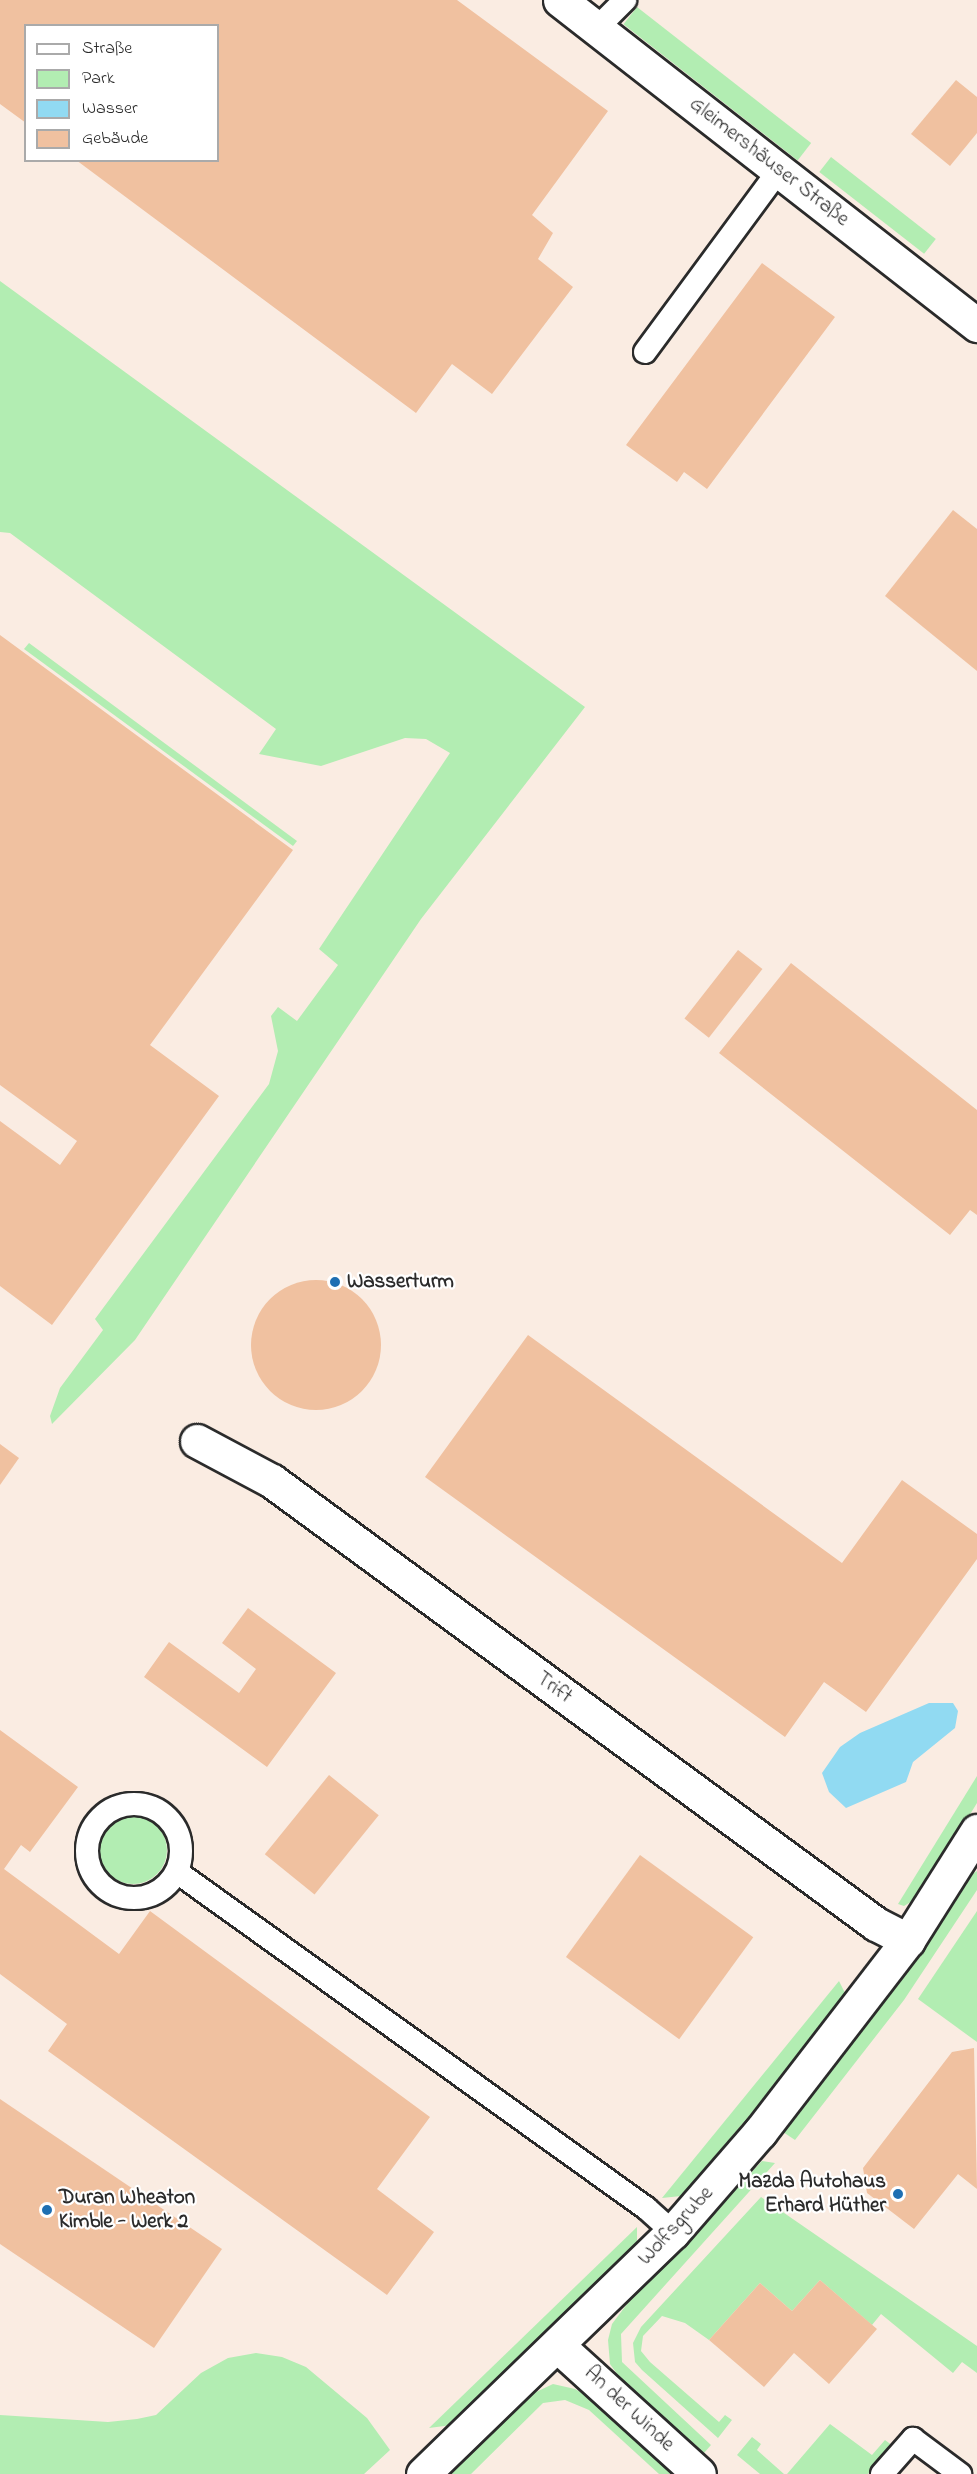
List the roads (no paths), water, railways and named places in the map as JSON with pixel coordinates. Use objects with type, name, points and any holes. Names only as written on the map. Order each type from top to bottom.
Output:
[{"type":"street","name":"Gleimershäuser Straße","points":[[560,0],[977,325]]},
{"type":"street","name":"Trift","points":[[197,1441],[272,1481],[876,1924],[908,1940]]},
{"type":"street","name":"Wolfsgrube","points":[[423,2474],[558,2346],[673,2232],[760,2132],[908,1940],[977,1831]]},
{"type":"street","name":"An der Winde","points":[[558,2346],[699,2474]]},
{"type":"lane","points":[[597,28],[625,0]]},
{"type":"lane","points":[[645,352],[779,170]]},
{"type":"lane","points":[[148,1805],[165,1815],[175,1827],[181,1844],[177,1872],[163,1889],[146,1897],[128,1899],[112,1893],[97,1882],[88,1866],[86,1850],[90,1832],[98,1819],[118,1806],[148,1805]]},
{"type":"lane","points":[[177,1872],[646,2208],[673,2232]]},
{"type":"lane","points":[[882,2474],[913,2439],[960,2474]]},
{"type":"water","points":[[929,1703],[953,1703],[958,1711],[955,1728],[913,1762],[906,1782],[846,1808],[829,1792],[822,1773],[840,1747],[860,1733]]},
{"type":"place","name":"Wasserturm","points":[[335,1282]]},
{"type":"place","name":"Mazda Autohaus Erhard Hüther","points":[[898,2194]]},
{"type":"place","name":"Duran Wheaton Kimble - Werk 2","points":[[47,2210]]}]
